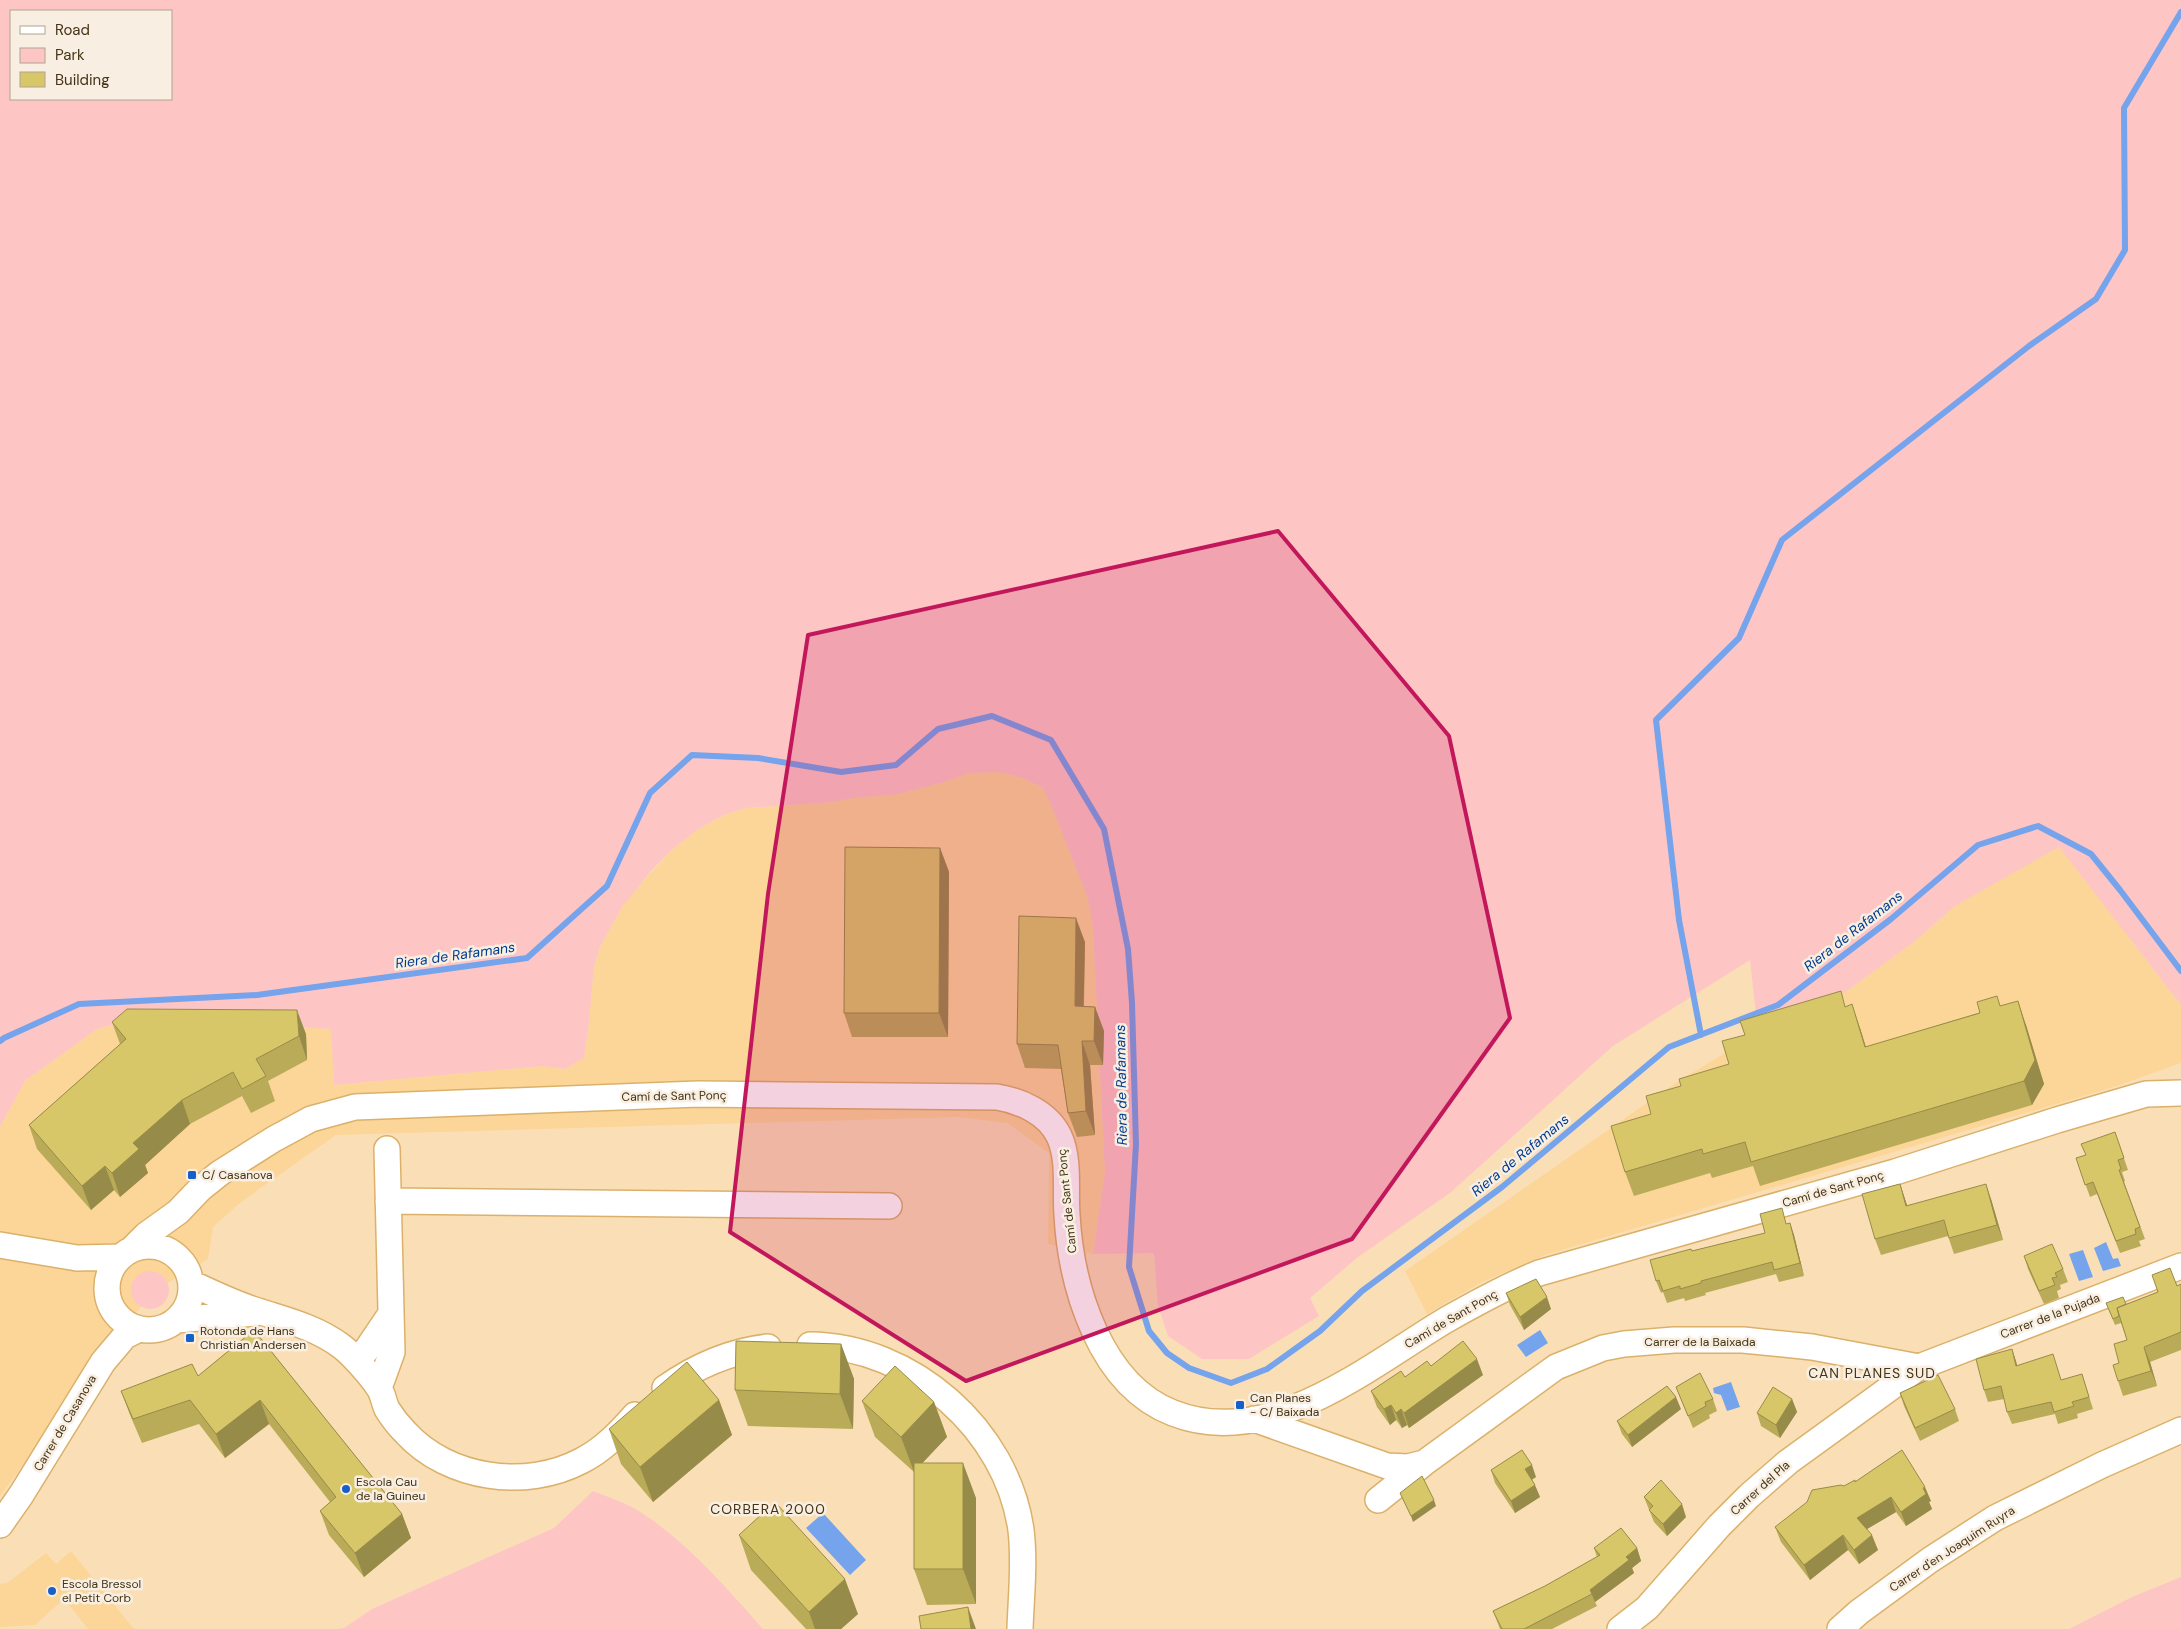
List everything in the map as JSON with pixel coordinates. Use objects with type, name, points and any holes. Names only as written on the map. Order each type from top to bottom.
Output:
[{"type":"street","name":"Camí de Sant Ponç","points":[[178,1212],[200,1189],[274,1139],[311,1119],[355,1108],[698,1094],[981,1096],[1011,1100],[1038,1112],[1047,1120],[1059,1136],[1064,1157],[1070,1244],[1080,1287],[1101,1345],[1117,1370],[1145,1397],[1171,1413],[1207,1422],[1254,1419],[1299,1406],[1328,1392],[1446,1320],[1507,1286],[1539,1273],[1895,1172],[2056,1120],[2146,1094],[2181,1093]]},
{"type":"street","points":[[379,1388],[392,1352],[387,1149]]},
{"type":"street","points":[[388,1201],[889,1206]]},
{"type":"street","points":[[0,1245],[78,1258],[126,1254],[143,1246],[156,1246],[169,1251],[180,1259],[188,1270],[191,1283],[191,1297],[186,1309],[177,1320],[166,1327],[153,1330],[139,1329],[126,1324],[117,1315],[110,1304],[107,1292],[107,1278],[111,1266],[126,1254],[146,1236],[178,1212]]},
{"type":"street","points":[[178,1212],[177,1234],[180,1259]]},
{"type":"street","points":[[78,1258],[107,1292]]},
{"type":"street","name":"Carrer de la Pujada","points":[[1919,1367],[2181,1266]]},
{"type":"street","points":[[191,1283],[227,1300],[302,1324],[340,1345],[353,1356],[379,1388],[387,1409],[405,1433],[420,1447],[450,1465],[478,1473],[498,1476],[527,1476],[556,1471],[582,1461],[608,1443],[648,1402],[672,1383],[694,1369],[746,1350],[786,1345],[828,1346],[854,1351],[894,1364],[927,1383],[968,1419],[986,1442],[1009,1485],[1021,1530],[1020,1629]]},
{"type":"street","points":[[177,1320],[262,1312]]},
{"type":"street","points":[[353,1356],[365,1352],[390,1314]]},
{"type":"street","name":"Carrer de Casanova","points":[[0,1525],[21,1496],[103,1362],[125,1336],[139,1329]]},
{"type":"street","name":"Carrer de la Baixada","points":[[1378,1500],[1424,1463],[1556,1367],[1596,1351],[1624,1344],[1674,1340],[1743,1340],[1812,1347],[1919,1367]]},
{"type":"street","name":"Carrer del Pla","points":[[1620,1629],[1646,1608],[1719,1526],[1788,1462],[1919,1367]]},
{"type":"street","name":"Carrer de la Baixada","points":[[1254,1419],[1387,1466],[1408,1467],[1424,1463]]},
{"type":"street","name":"Carrer d'en Joaquim Ruyra","points":[[1840,1629],[1859,1612],[1930,1560],[1995,1518],[2102,1465],[2181,1430]]},
{"type":"highlighted area","points":[[1278,531],[1449,736],[1510,1018],[1352,1239],[966,1381],[730,1232],[768,894],[808,635]]},
{"type":"shaded area","points":[[999,772],[1023,778],[1043,788],[1088,898],[1093,927],[1105,1172],[1093,1254],[1048,1244],[1049,1153],[1007,1123],[958,1117],[336,1135],[241,1202],[213,1227],[208,1259],[151,1293],[0,1496],[0,1127],[25,1081],[97,1029],[143,1017],[332,1029],[334,1085],[543,1066],[565,1069],[584,1058],[594,967],[600,947],[622,907],[674,848],[697,830],[724,815],[746,808],[833,802],[853,798],[898,794],[948,781],[968,773]]},
{"type":"shaded area","points":[[2059,846],[2181,1005],[2181,1063],[2114,1087],[1545,1255],[1482,1282],[1427,1314],[1405,1271],[1677,1082],[1758,1033],[1844,993],[1914,942],[1955,906]]},
{"type":"shaded area","name":"Escola Bressol el Petit Corb","points":[[71,1551],[134,1629],[88,1629],[64,1599],[35,1625],[0,1627],[0,1584],[7,1583],[46,1553],[56,1564]]},
{"type":"green space","points":[[0,0],[2181,0],[2181,1005],[2059,847],[1955,906],[1914,942],[1844,993],[1758,1033],[1750,960],[1613,1046],[1450,1193],[1358,1257],[1310,1298],[1319,1316],[1249,1359],[1202,1359],[1168,1336],[1158,1306],[1154,1253],[1093,1254],[1105,1172],[1093,927],[1088,898],[1043,788],[1023,778],[999,772],[968,773],[948,781],[898,794],[853,798],[833,802],[746,808],[724,815],[697,830],[674,848],[653,869],[622,907],[600,947],[594,967],[584,1058],[565,1069],[543,1066],[334,1085],[331,1029],[143,1017],[97,1029],[25,1081],[0,1127]]},
{"type":"green space","points":[[150,1271],[164,1276],[169,1290],[164,1304],[150,1309],[136,1304],[131,1290],[136,1276]]},
{"type":"green space","points":[[593,1491],[632,1507],[668,1532],[702,1563],[763,1629],[337,1629],[344,1628],[372,1609],[554,1528]]},
{"type":"green space","points":[[2181,1577],[2181,1629],[2069,1629],[2132,1597]]},
{"type":"water","points":[[2106,1242],[2113,1259],[2118,1258],[2121,1266],[2103,1271],[2094,1248]]},
{"type":"water","points":[[2083,1250],[2093,1277],[2079,1281],[2069,1254]]},
{"type":"water","points":[[1540,1330],[1548,1343],[1526,1357],[1517,1345]]},
{"type":"water","points":[[1731,1382],[1740,1407],[1727,1411],[1721,1395],[1714,1393],[1713,1388]]},
{"type":"water","points":[[823,1513],[866,1560],[850,1575],[806,1528]]},
{"type":"building","points":[[845,847],[940,848],[939,1013],[844,1013]]},
{"type":"building","points":[[1019,916],[1076,918],[1075,1006],[1095,1007],[1094,1041],[1082,1041],[1086,1111],[1068,1113],[1058,1045],[1017,1044]]},
{"type":"building","points":[[1841,991],[1845,1007],[1852,1004],[1865,1047],[1980,1013],[1977,1002],[1997,996],[2000,1006],[2018,1001],[2035,1060],[2024,1081],[1751,1162],[1745,1142],[1703,1154],[1702,1149],[1625,1172],[1611,1126],[1651,1114],[1646,1096],[1681,1086],[1679,1079],[1729,1064],[1722,1041],[1745,1035],[1740,1021]]},
{"type":"building","points":[[127,1009],[297,1010],[299,1036],[256,1059],[266,1076],[242,1089],[233,1072],[182,1100],[133,1143],[139,1149],[112,1173],[105,1166],[82,1186],[29,1125],[126,1039],[112,1022]]},
{"type":"building","points":[[2115,1132],[2124,1158],[2118,1160],[2121,1169],[2119,1170],[2140,1227],[2135,1229],[2136,1234],[2116,1241],[2093,1182],[2085,1185],[2076,1158],[2086,1155],[2081,1144]]},
{"type":"building","points":[[1900,1184],[1906,1206],[1986,1184],[1997,1225],[1949,1238],[1944,1220],[1875,1239],[1862,1194]]},
{"type":"building","points":[[1782,1208],[1786,1224],[1790,1223],[1800,1263],[1774,1270],[1772,1262],[1701,1281],[1701,1283],[1680,1289],[1680,1286],[1663,1291],[1659,1280],[1656,1281],[1650,1260],[1765,1233],[1760,1214]]},
{"type":"building","points":[[2052,1244],[2063,1269],[2055,1273],[2057,1277],[2052,1278],[2055,1285],[2039,1291],[2024,1256]]},
{"type":"building","points":[[2170,1268],[2177,1286],[2181,1284],[2181,1332],[2144,1347],[2151,1371],[2118,1381],[2113,1365],[2119,1363],[2114,1344],[2127,1340],[2117,1308],[2158,1292],[2152,1275]]},
{"type":"building","points":[[1536,1279],[1547,1297],[1520,1317],[1506,1293]]},
{"type":"building","points":[[2123,1297],[2126,1304],[2117,1308],[2119,1316],[2113,1319],[2106,1303]]},
{"type":"building","name":"Escola Cau de la Guineu","points":[[254,1330],[402,1514],[355,1553],[320,1511],[336,1497],[260,1400],[216,1434],[190,1400],[133,1419],[121,1391],[192,1364],[198,1376]]},
{"type":"building","points":[[736,1341],[841,1344],[840,1394],[735,1390]]},
{"type":"building","points":[[1463,1341],[1477,1359],[1404,1413],[1401,1409],[1396,1413],[1391,1405],[1384,1409],[1371,1391],[1401,1371],[1405,1377],[1427,1361],[1431,1366]]},
{"type":"building","points":[[2012,1349],[2016,1366],[2053,1354],[2061,1380],[2082,1374],[2089,1397],[2072,1402],[2074,1406],[2054,1412],[2051,1402],[2007,1412],[2001,1386],[1984,1390],[1976,1359]]},
{"type":"building","points":[[687,1362],[719,1400],[640,1467],[609,1429]]},
{"type":"building","points":[[895,1366],[934,1402],[901,1437],[862,1401]]},
{"type":"building","points":[[1700,1373],[1713,1399],[1705,1402],[1706,1406],[1688,1416],[1676,1387]]},
{"type":"building","points":[[1938,1375],[1955,1409],[1915,1428],[1900,1393]]},
{"type":"building","points":[[1667,1386],[1676,1397],[1628,1435],[1617,1421]]},
{"type":"building","points":[[1773,1387],[1792,1399],[1776,1425],[1757,1413]]},
{"type":"building","points":[[1522,1450],[1532,1465],[1525,1469],[1535,1485],[1511,1501],[1491,1470]]},
{"type":"building","points":[[1902,1450],[1925,1487],[1923,1488],[1926,1494],[1901,1512],[1891,1497],[1857,1518],[1872,1535],[1854,1550],[1843,1535],[1804,1565],[1775,1527],[1807,1502],[1812,1490],[1844,1486],[1855,1480],[1855,1482]]},
{"type":"building","points":[[914,1463],[963,1463],[963,1569],[914,1569]]},
{"type":"building","points":[[1422,1476],[1434,1500],[1411,1516],[1400,1493]]},
{"type":"building","points":[[1661,1480],[1682,1504],[1663,1524],[1649,1510],[1653,1506],[1644,1497]]},
{"type":"building","points":[[775,1502],[845,1579],[809,1612],[739,1535]]},
{"type":"building","points":[[1621,1528],[1637,1548],[1626,1557],[1629,1560],[1590,1590],[1592,1594],[1524,1629],[1502,1629],[1493,1611],[1545,1586],[1600,1555],[1594,1548]]},
{"type":"building","points":[[968,1607],[971,1629],[921,1629],[919,1616]]},
{"type":"waterway","points":[[1701,1035],[1679,920],[1656,720],[1739,638],[1782,540],[2029,346],[2096,299],[2125,250],[2124,108],[2181,12]]},
{"type":"waterway","name":"Riera de Rafamans","points":[[0,1041],[79,1004],[257,995],[527,958],[607,886],[650,793],[692,755],[758,758],[841,772],[896,765],[938,729],[992,716],[1051,740],[1104,829],[1128,949],[1132,1003],[1136,1144],[1129,1267],[1149,1331],[1167,1353],[1189,1368],[1231,1383],[1267,1369],[1320,1331],[1362,1291],[1502,1187],[1669,1047],[1778,1005],[1891,919],[1978,845],[2038,826],[2091,854],[2181,971]]},
{"type":"place","name":"C/ Casanova","points":[[192,1175]]},
{"type":"place","name":"Rotonda de Hans Christian Andersen","points":[[190,1338]]},
{"type":"place","name":"Can Planes - C/ Baixada","points":[[1240,1405]]},
{"type":"place","name":"Escola Cau de la Guineu","points":[[346,1489]]},
{"type":"place","name":"Escola Bressol el Petit Corb","points":[[52,1591]]},
{"type":"district","name":"CAN PLANES SUD","points":[[1872,1373]]},
{"type":"district","name":"CORBERA 2000","points":[[768,1509]]}]
